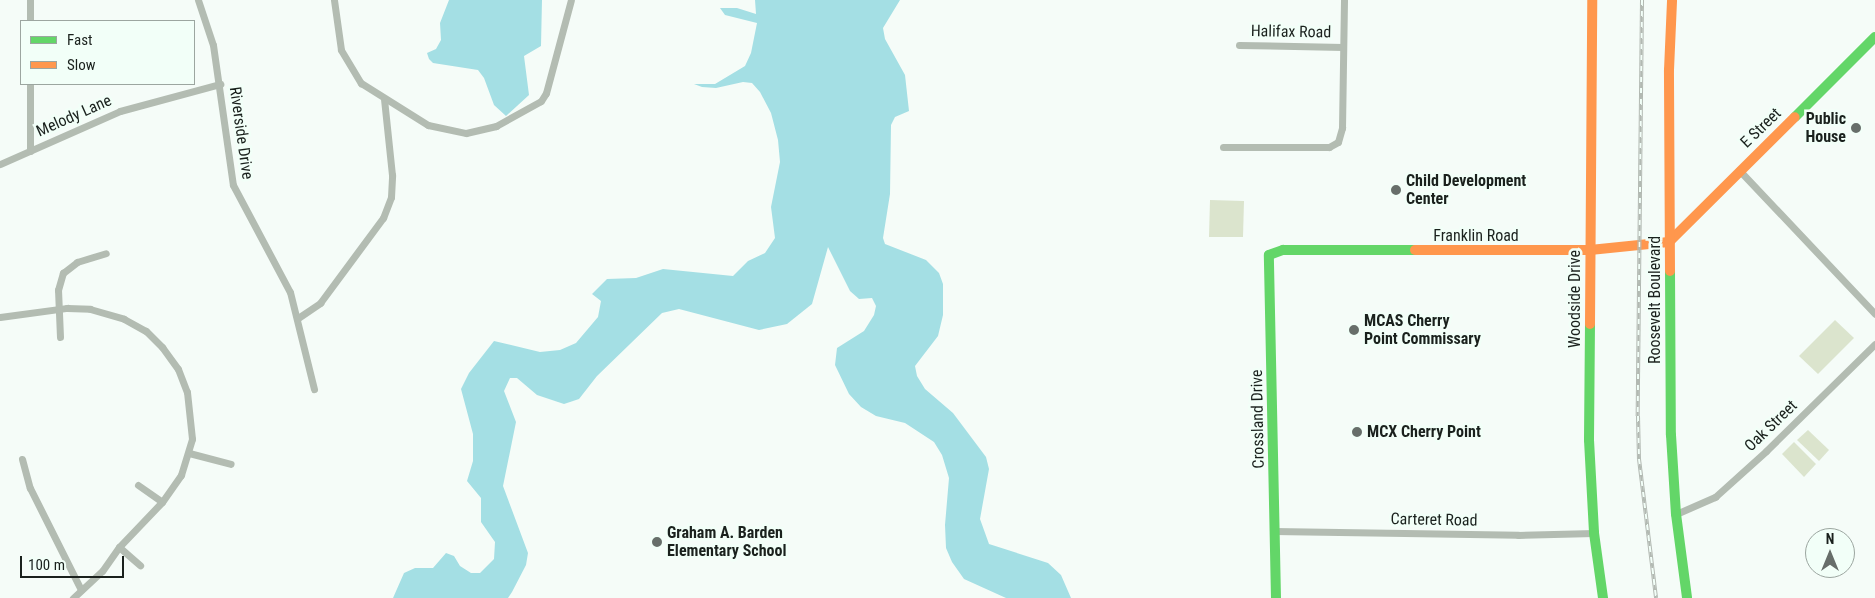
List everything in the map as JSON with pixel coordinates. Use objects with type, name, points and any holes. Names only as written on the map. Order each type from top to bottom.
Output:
[{"type":"street","points":[[30,0],[30,20]]},
{"type":"street","name":"Riverside Drive","points":[[198,0],[210,29],[220,84],[233,185],[290,292],[298,318],[314,389]]},
{"type":"street","points":[[334,0],[336,29],[345,60],[362,83],[384,99],[428,125],[454,132],[478,132],[524,114],[546,93],[571,0]]},
{"type":"street","points":[[1223,147],[1328,147],[1338,142],[1342,128],[1344,0]]},
{"type":"street","name":"Woodside Drive","points":[[1592,0],[1589,440],[1594,533],[1603,598]]},
{"type":"street","name":"Roosevelt Boulevard","points":[[1672,0],[1669,242],[1671,435],[1676,514],[1687,598]]},
{"type":"street","name":"E Street","points":[[1669,242],[1739,170],[1875,37]]},
{"type":"street","name":"Halifax Road","points":[[1239,46],[1343,47]]},
{"type":"street","name":"Melody Lane","points":[[0,164],[120,111],[220,84]]},
{"type":"street","points":[[30,85],[30,151]]},
{"type":"street","points":[[298,318],[324,298],[383,218],[391,197],[392,175],[384,99]]},
{"type":"street","points":[[1739,170],[1875,314]]},
{"type":"street","name":"Franklin Road","points":[[1283,250],[1590,250],[1669,242]]},
{"type":"street","name":"Crossland Drive","points":[[1276,598],[1274,389],[1267,265],[1269,255],[1283,250]]},
{"type":"street","points":[[60,337],[57,309],[59,284],[67,269],[77,262],[106,253]]},
{"type":"street","points":[[0,317],[57,309],[90,309],[113,314],[136,324],[159,343],[178,369],[187,392],[192,416],[192,439],[182,475],[162,502],[119,547],[102,571],[73,598]]},
{"type":"street","name":"Oak Street","points":[[1676,514],[1715,497],[1766,451],[1875,344]]},
{"type":"street","points":[[188,453],[231,464]]},
{"type":"street","points":[[22,459],[30,488],[81,590]]},
{"type":"street","points":[[138,485],[162,502]]},
{"type":"street","name":"Carteret Road","points":[[1274,531],[1518,536],[1594,533]]},
{"type":"street","points":[[119,547],[140,566]]},
{"type":"green space","points":[[1210,200],[1244,201],[1243,237],[1209,237]]},
{"type":"green space","points":[[1835,320],[1854,338],[1818,374],[1799,356]]},
{"type":"green space","points":[[1808,430],[1829,450],[1819,461],[1797,440]]},
{"type":"green space","points":[[1794,442],[1816,464],[1804,477],[1782,454]]},
{"type":"water","points":[[449,0],[542,0],[541,46],[524,56],[529,95],[506,116],[494,105],[484,78],[478,70],[433,63],[429,59],[427,53],[436,49],[441,40],[440,23]]},
{"type":"water","points":[[755,0],[900,0],[883,28],[885,39],[905,75],[909,111],[895,117],[891,125],[890,194],[883,238],[885,244],[926,260],[939,273],[943,284],[943,315],[938,336],[915,366],[917,376],[925,389],[953,413],[986,457],[989,469],[980,519],[989,544],[1048,563],[1061,575],[1071,598],[1006,598],[964,579],[952,562],[946,548],[945,525],[949,478],[942,455],[934,442],[905,423],[876,416],[861,407],[849,394],[835,365],[837,348],[864,331],[874,315],[876,306],[872,298],[859,299],[850,291],[828,247],[812,304],[787,324],[759,330],[679,309],[662,313],[597,376],[579,399],[564,404],[537,395],[517,378],[510,378],[504,391],[516,422],[503,486],[528,553],[526,565],[512,592],[508,598],[393,598],[404,573],[415,568],[433,568],[446,553],[454,556],[460,566],[471,573],[480,573],[494,559],[495,542],[481,522],[481,498],[467,481],[473,461],[473,434],[461,389],[469,373],[494,341],[540,352],[560,350],[576,343],[598,317],[601,301],[592,294],[607,279],[636,278],[663,269],[733,276],[748,261],[765,253],[775,238],[771,207],[780,162],[778,140],[771,113],[760,92],[752,83],[743,82],[716,88],[702,87],[694,84],[715,84],[745,66],[751,53],[757,23],[725,15],[720,8],[737,8],[756,14]]},
{"type":"railway","points":[[1642,0],[1639,459],[1656,598]]},
{"type":"traffic: fast","points":[[1795,117],[1875,37]]},
{"type":"traffic: fast","points":[[1276,598],[1269,255],[1283,250],[1415,250]]},
{"type":"traffic: fast","points":[[1670,271],[1671,435],[1676,514],[1687,598]]},
{"type":"traffic: fast","points":[[1590,324],[1589,440],[1594,533],[1603,598]]},
{"type":"traffic: slow","points":[[1590,324],[1592,0]]},
{"type":"traffic: slow","points":[[1670,271],[1669,70],[1672,0]]},
{"type":"traffic: slow","points":[[1415,250],[1590,250],[1669,242],[1795,117]]},
{"type":"place","name":"Public House","points":[[1856,128]]},
{"type":"place","name":"Child Development Center","points":[[1396,190]]},
{"type":"place","name":"MCAS Cherry Point Commissary","points":[[1354,330]]},
{"type":"place","name":"MCX Cherry Point","points":[[1357,432]]},
{"type":"place","name":"Graham A. Barden Elementary School","points":[[657,542]]}]
